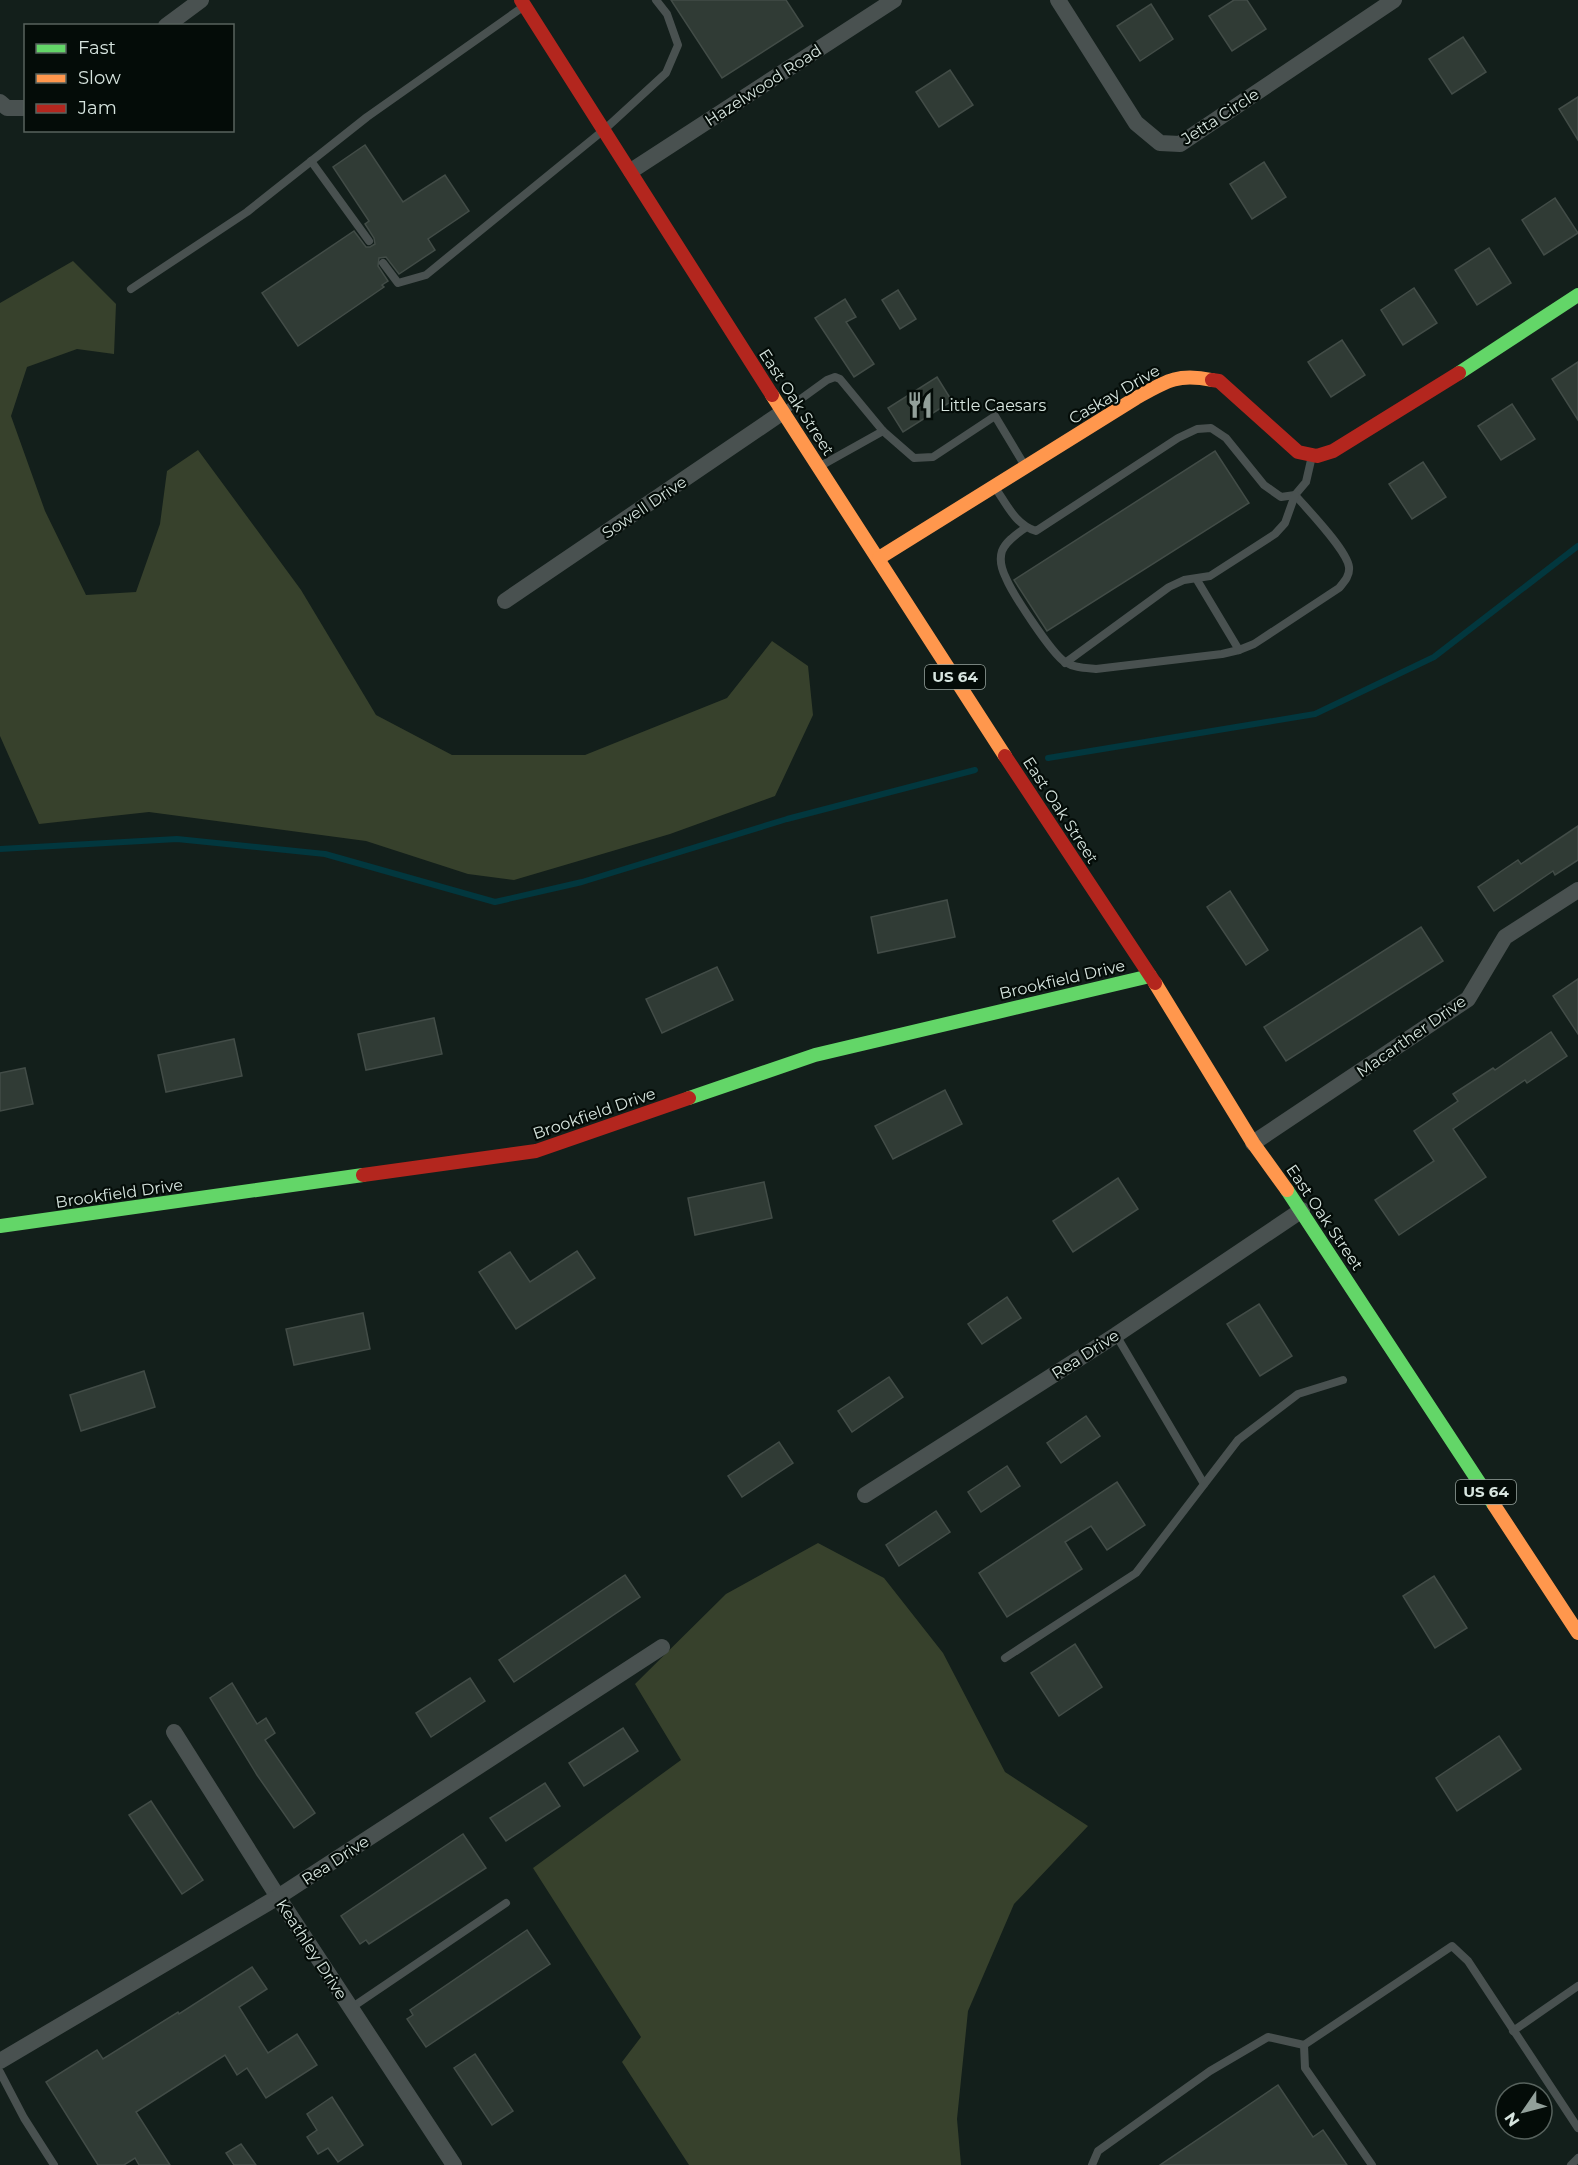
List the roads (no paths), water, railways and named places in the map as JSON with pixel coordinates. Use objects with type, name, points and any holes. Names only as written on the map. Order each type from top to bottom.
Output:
[{"type":"main road","name":"East Oak Street","points":[[527,2],[604,129],[783,412],[1150,976],[1253,1143],[1302,1210],[1578,1633]]},
{"type":"main road","points":[[1312,455],[1317,456],[1333,451],[1433,390],[1578,295]]},
{"type":"main road","name":"Caskay Drive","points":[[879,558],[1136,398],[1172,378],[1198,377],[1219,381],[1298,452],[1312,455]]},
{"type":"main road","name":"Brookfield Drive","points":[[0,1226],[536,1151],[815,1055],[1150,976]]},
{"type":"street","points":[[169,24],[201,0]]},
{"type":"street","name":"Hazelwood Road","points":[[632,171],[894,0]]},
{"type":"street","name":"Jetta Circle","points":[[1058,0],[1136,123],[1160,143],[1180,144],[1394,0]]},
{"type":"street","points":[[0,102],[7,108],[24,108]]},
{"type":"street","name":"Sowell Drive","points":[[505,601],[783,412]]},
{"type":"street","name":"Macarther Drive","points":[[1253,1143],[1468,999],[1505,937],[1578,890]]},
{"type":"street","name":"Rea Drive","points":[[865,1495],[1116,1335],[1302,1210]]},
{"type":"street","name":"Rea Drive","points":[[0,2061],[278,1896],[662,1647]]},
{"type":"street","name":"Keathley Drive","points":[[174,1732],[454,2165]]},
{"type":"lane","points":[[383,264],[398,283],[426,274],[604,129],[666,73],[678,45],[667,14],[656,0]]},
{"type":"lane","points":[[131,289],[247,212],[367,117],[527,2]]},
{"type":"lane","points":[[311,161],[369,241]]},
{"type":"lane","points":[[783,412],[827,380],[835,377],[840,379],[884,431],[914,458],[933,457],[995,416],[1025,467]]},
{"type":"lane","points":[[994,486],[1015,518],[1025,528],[1036,531],[1178,438],[1197,429],[1211,428],[1226,438],[1264,485],[1281,497],[1295,495]]},
{"type":"lane","points":[[819,467],[884,431]]},
{"type":"lane","points":[[1065,663],[1169,587],[1184,580],[1197,580],[1210,576],[1275,534],[1286,523],[1295,495],[1306,482],[1312,455]]},
{"type":"lane","points":[[1025,528],[1002,550],[1001,563],[1006,580],[1052,651],[1065,663],[1081,668],[1096,669],[1239,650],[1254,644],[1339,588],[1347,578],[1349,567],[1342,552],[1295,495]]},
{"type":"lane","points":[[1197,580],[1239,650]]},
{"type":"lane","points":[[1116,1335],[1204,1484]]},
{"type":"lane","points":[[1005,1658],[1136,1573],[1238,1440],[1298,1394],[1344,1380]]},
{"type":"lane","points":[[351,2008],[506,1903]]},
{"type":"lane","points":[[1092,2165],[1098,2151],[1210,2071],[1268,2037],[1304,2045],[1452,1946],[1468,1961],[1578,2128]]},
{"type":"lane","points":[[1513,2031],[1578,1986]]},
{"type":"lane","points":[[1304,2045],[1305,2068],[1372,2165]]},
{"type":"lane","points":[[0,2072],[24,2118],[54,2165]]},
{"type":"lane","points":[[1571,2165],[1578,2158]]},
{"type":"waterway","points":[[1048,758],[1315,714],[1434,657],[1578,546]]},
{"type":"waterway","points":[[0,849],[177,839],[325,854],[495,902],[582,882],[787,819],[975,770]]},
{"type":"place","name":"Little Caesars","points":[[920,405]]}]
